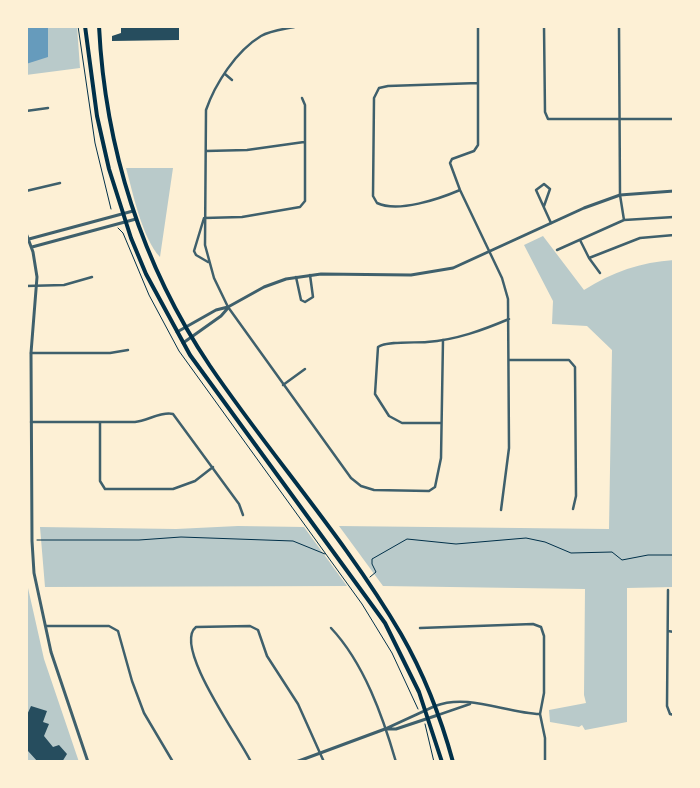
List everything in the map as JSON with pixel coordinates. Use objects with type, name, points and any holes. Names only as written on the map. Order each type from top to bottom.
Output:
[{"type":"main road","points":[[85,26],[97,116],[109,169],[146,274],[176,332],[234,416],[377,612],[414,681],[430,718],[442,762]]},
{"type":"main road","points":[[99,26],[102,75],[113,143],[133,211],[156,267],[187,327],[210,366],[375,593],[402,635],[435,706],[453,762]]},
{"type":"street","points":[[298,26],[262,35],[244,50],[212,91],[206,110],[204,218],[208,262],[228,307],[346,470],[361,486],[380,491],[434,489],[440,466],[442,340]]},
{"type":"street","points":[[478,26],[478,145],[474,150],[452,159],[450,163],[460,190],[490,250],[504,285],[509,319],[509,459],[501,510]]},
{"type":"street","points":[[544,26],[545,112],[548,118],[674,119]]},
{"type":"street","points":[[619,26],[620,195],[624,220]]},
{"type":"street","points":[[225,74],[232,80]]},
{"type":"street","points":[[460,190],[422,204],[384,205],[377,203],[373,196],[375,92],[379,88],[388,86],[478,83]]},
{"type":"street","points":[[204,218],[242,217],[300,207],[303,204],[305,198],[305,105],[302,98]]},
{"type":"street","points":[[26,112],[48,108]]},
{"type":"street","points":[[206,152],[247,150],[304,142]]},
{"type":"street","points":[[26,191],[60,183]]},
{"type":"street","points":[[544,206],[550,189],[544,184],[536,190],[551,223]]},
{"type":"street","points":[[176,332],[216,310],[228,307],[271,284],[310,274],[425,274],[453,268],[551,223],[620,195],[651,191],[674,191]]},
{"type":"street","points":[[29,239],[133,211]]},
{"type":"street","points":[[557,250],[624,220],[674,216]]},
{"type":"street","points":[[204,218],[194,251],[196,255],[208,262]]},
{"type":"street","points":[[32,247],[136,219]]},
{"type":"street","points":[[26,233],[32,247],[36,266],[37,286],[31,353],[32,561],[44,626],[55,667],[88,762]]},
{"type":"street","points":[[590,258],[640,238],[674,235]]},
{"type":"street","points":[[580,240],[600,272]]},
{"type":"street","points":[[296,277],[301,300],[305,302],[313,297],[310,274]]},
{"type":"street","points":[[26,286],[64,286],[92,278]]},
{"type":"street","points":[[183,342],[221,316],[228,307]]},
{"type":"street","points":[[441,424],[398,422],[390,416],[375,394],[378,347],[388,343],[442,340],[468,334],[509,319]]},
{"type":"street","points":[[31,353],[110,353],[128,350]]},
{"type":"street","points":[[509,360],[566,360],[573,363],[576,371],[576,496],[573,509]]},
{"type":"street","points":[[26,365],[31,366]]},
{"type":"street","points":[[283,385],[305,369]]},
{"type":"street","points":[[31,422],[140,422],[170,413],[177,417],[213,467],[239,504],[243,515]]},
{"type":"street","points":[[100,422],[100,481],[103,488],[111,490],[173,489],[195,481],[213,467]]},
{"type":"street","points":[[26,490],[32,490]]},
{"type":"street","points":[[668,590],[667,706],[670,714],[674,715]]},
{"type":"street","points":[[420,628],[533,624],[543,629],[544,692],[540,714],[545,738],[545,762]]},
{"type":"street","points":[[44,626],[109,626],[118,630],[132,681],[144,713],[173,762]]},
{"type":"street","points":[[251,762],[240,740],[212,697],[200,672],[191,638],[192,632],[196,627],[250,626],[258,630],[267,656],[298,704],[324,762]]},
{"type":"street","points":[[331,628],[340,638],[354,661],[385,729],[396,762]]},
{"type":"street","points":[[668,632],[674,632]]},
{"type":"street","points":[[296,762],[385,729],[426,709],[458,701],[540,714]]},
{"type":"street","points":[[385,729],[396,729],[472,704]]},
{"type":"path","points":[[36,540],[139,540],[189,537],[293,541],[326,554],[383,637],[417,708]]},
{"type":"path","points":[[368,578],[376,572],[372,559],[402,541],[413,539],[456,544],[526,538],[545,542],[571,554],[612,552],[622,560],[648,555],[674,555]]},
{"type":"path","points":[[425,725],[424,728],[434,762]]},
{"type":"shaded area","points":[[26,26],[77,26],[80,68],[26,75]]},
{"type":"shaded area","points":[[126,168],[173,168],[160,257],[148,239],[143,227]]},
{"type":"shaded area","points":[[543,236],[584,290],[605,278],[627,269],[650,263],[674,260],[674,587],[627,588],[627,722],[585,730],[582,725],[579,727],[550,722],[549,710],[586,703],[584,695],[585,589],[383,586],[339,526],[609,529],[612,350],[587,326],[552,324],[553,301],[524,245]]},
{"type":"shaded area","points":[[238,526],[304,527],[347,586],[45,587],[40,527],[176,529]]},
{"type":"shaded area","points":[[26,579],[44,659],[79,762],[26,762]]},
{"type":"water","points":[[26,26],[48,26],[48,57],[26,64]]},
{"type":"building","points":[[121,26],[179,26],[179,40],[112,41],[112,36],[121,33]]},
{"type":"building","points":[[31,706],[47,711],[43,722],[49,724],[44,736],[53,747],[59,745],[67,754],[62,762],[38,762],[28,751],[26,755],[26,717]]}]
